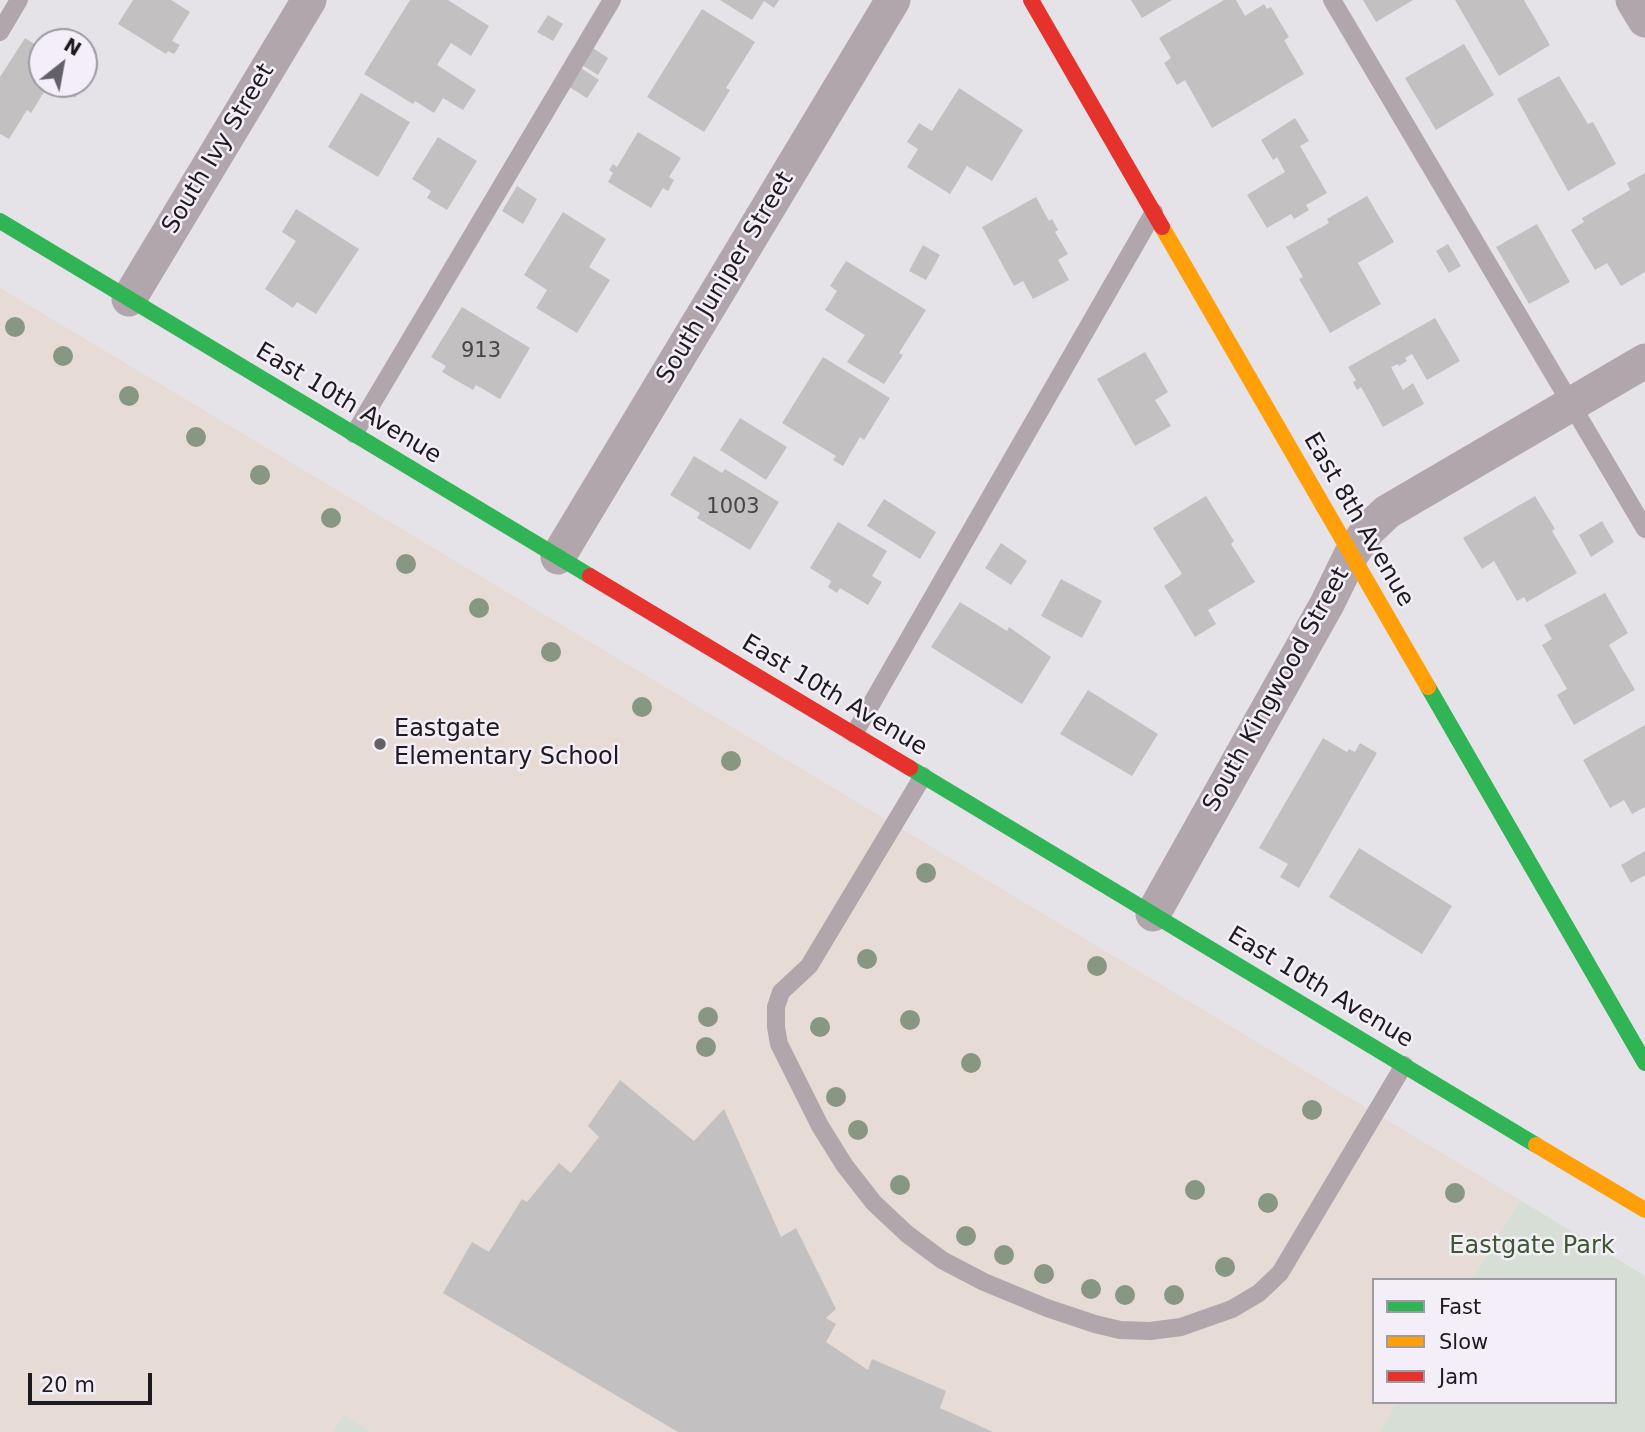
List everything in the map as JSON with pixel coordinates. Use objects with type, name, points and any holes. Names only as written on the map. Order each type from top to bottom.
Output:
[{"type":"street","name":"South Ivy Street","points":[[129,299],[309,0]]},
{"type":"street","name":"South Juniper Street","points":[[558,557],[893,0]]},
{"type":"street","name":"East 8th Avenue","points":[[1031,0],[1645,1063]]},
{"type":"street","points":[[1633,0],[1645,20]]},
{"type":"street","name":"East 10th Avenue","points":[[0,221],[1645,1210]]},
{"type":"street","name":"South Kingwood Street","points":[[1153,914],[1327,604],[1351,555],[1368,530],[1387,512],[1645,361]]},
{"type":"lane","points":[[0,32],[19,0]]},
{"type":"lane","points":[[354,434],[612,0]]},
{"type":"lane","points":[[1332,0],[1645,529]]},
{"type":"lane","points":[[854,734],[1154,212]]},
{"type":"lane","points":[[923,776],[809,967],[781,992],[776,1007],[776,1027],[779,1044],[820,1126],[845,1166],[874,1203],[907,1234],[942,1260],[984,1282],[1047,1308],[1119,1330],[1181,1327],[1232,1309],[1259,1293],[1280,1273],[1404,1065]]},
{"type":"shaded area","name":"Eastgate Elementary School","points":[[0,288],[1520,1200],[1473,1278],[1372,1278],[1372,1404],[1396,1404],[1379,1432],[0,1432]]},
{"type":"green space","name":"Eastgate Park","points":[[1520,1200],[1645,1276],[1645,1432],[1379,1432],[1396,1404],[1617,1404],[1617,1278],[1473,1278]]},
{"type":"green space","points":[[344,1415],[371,1432],[333,1432]]},
{"type":"building","points":[[133,0],[171,0],[190,12],[172,41],[180,45],[174,54],[168,51],[166,54],[118,24]]},
{"type":"building","points":[[410,0],[448,0],[489,26],[471,56],[451,43],[437,65],[476,90],[463,110],[443,98],[434,113],[415,101],[413,104],[364,74]]},
{"type":"building","points":[[720,0],[779,0],[774,8],[764,1],[752,20]]},
{"type":"building","points":[[1131,0],[1172,0],[1142,18]]},
{"type":"building","points":[[1224,0],[1236,0],[1245,16],[1264,4],[1267,9],[1271,7],[1289,37],[1284,40],[1304,74],[1212,128],[1185,80],[1177,85],[1164,63],[1171,58],[1159,38]]},
{"type":"building","points":[[1363,0],[1413,0],[1376,22]]},
{"type":"building","points":[[1455,0],[1524,0],[1550,45],[1499,76]]},
{"type":"building","points":[[702,9],[755,42],[726,88],[730,90],[704,132],[647,97]]},
{"type":"building","points":[[548,15],[563,24],[553,41],[537,32]]},
{"type":"building","points":[[25,38],[28,40],[28,98],[40,98],[31,113],[27,110],[9,139],[0,134],[0,77]]},
{"type":"building","points":[[1464,44],[1494,95],[1436,130],[1405,78]]},
{"type":"building","points":[[593,48],[608,58],[598,75],[582,65]]},
{"type":"building","points":[[581,68],[599,80],[587,98],[569,87]]},
{"type":"building","points":[[1559,76],[1588,124],[1593,122],[1616,164],[1568,191],[1517,99]]},
{"type":"building","points":[[959,88],[1023,130],[992,181],[967,166],[950,194],[907,167],[918,149],[907,142],[919,123],[932,131]]},
{"type":"building","points":[[361,93],[410,122],[378,177],[328,147]]},
{"type":"building","points":[[1295,118],[1309,141],[1300,146],[1327,193],[1306,205],[1309,210],[1294,219],[1291,214],[1267,228],[1247,195],[1285,172],[1277,157],[1273,160],[1261,140]]},
{"type":"building","points":[[638,132],[681,158],[669,177],[674,180],[668,191],[663,188],[651,208],[608,182],[613,173],[609,170],[613,164],[617,167]]},
{"type":"building","points":[[438,137],[477,161],[447,210],[427,198],[431,191],[412,179]]},
{"type":"building","points":[[1645,173],[1645,272],[1621,286],[1607,263],[1595,270],[1571,230],[1584,222],[1582,218],[1630,190],[1627,183]]},
{"type":"building","points":[[517,186],[537,199],[523,224],[502,211]]},
{"type":"building","points":[[1367,196],[1394,242],[1358,263],[1381,304],[1330,333],[1299,279],[1303,277],[1286,247],[1329,223],[1327,219]]},
{"type":"building","points":[[1036,197],[1049,221],[1052,219],[1058,230],[1055,232],[1068,254],[1058,260],[1069,280],[1033,299],[1023,281],[1014,286],[982,227]]},
{"type":"building","points":[[296,209],[359,249],[316,314],[297,302],[293,308],[265,289],[296,241],[282,232]]},
{"type":"building","points":[[563,212],[606,239],[589,267],[610,280],[577,333],[536,308],[547,290],[524,275]]},
{"type":"building","points":[[1537,224],[1570,282],[1529,304],[1496,247]]},
{"type":"building","points":[[1448,244],[1461,266],[1449,273],[1436,251]]},
{"type":"building","points":[[923,245],[940,255],[926,280],[909,271]]},
{"type":"building","points":[[846,261],[926,310],[899,353],[903,355],[884,384],[847,362],[865,335],[825,310],[837,291],[830,286]]},
{"type":"building","points":[[462,307],[530,348],[500,399],[476,385],[473,390],[442,372],[446,366],[431,357]]},
{"type":"building","points":[[1435,318],[1460,361],[1427,380],[1412,354],[1399,366],[1398,364],[1391,367],[1403,390],[1413,383],[1424,404],[1383,427],[1361,387],[1357,390],[1353,382],[1356,380],[1348,367]]},
{"type":"building","points":[[1145,352],[1168,392],[1155,400],[1171,426],[1135,446],[1097,379]]},
{"type":"building","points":[[823,357],[890,398],[864,440],[860,437],[843,466],[833,460],[836,456],[782,423]]},
{"type":"building","points":[[740,418],[787,447],[766,480],[720,450]]},
{"type":"building","points":[[694,456],[722,473],[725,469],[779,502],[750,550],[697,518],[700,513],[670,495]]},
{"type":"building","points":[[1206,496],[1255,582],[1208,610],[1216,624],[1195,637],[1164,586],[1182,574],[1153,528]]},
{"type":"building","points":[[1535,496],[1577,573],[1527,602],[1524,597],[1517,601],[1494,561],[1482,569],[1463,538]]},
{"type":"building","points":[[884,499],[936,532],[920,559],[867,526]]},
{"type":"building","points":[[1602,521],[1614,542],[1591,557],[1579,535]]},
{"type":"building","points":[[838,522],[887,551],[872,576],[882,582],[868,605],[840,588],[837,593],[828,587],[831,581],[810,568]]},
{"type":"building","points":[[1001,543],[1027,561],[1011,585],[985,568]]},
{"type":"building","points":[[1061,579],[1102,601],[1082,638],[1041,616]]},
{"type":"building","points":[[1605,593],[1628,633],[1609,645],[1635,690],[1574,725],[1557,695],[1567,689],[1542,645],[1552,639],[1544,625]]},
{"type":"building","points":[[960,602],[1007,631],[1009,627],[1051,657],[1022,704],[931,647]]},
{"type":"building","points":[[1088,690],[1158,734],[1132,776],[1060,734]]},
{"type":"building","points":[[1645,725],[1645,807],[1632,814],[1624,800],[1610,808],[1583,760]]},
{"type":"building","points":[[1323,738],[1347,752],[1349,749],[1355,752],[1360,743],[1377,753],[1299,888],[1280,877],[1288,864],[1259,848]]},
{"type":"building","points":[[1359,848],[1452,906],[1422,954],[1329,897]]},
{"type":"building","points":[[1645,851],[1645,875],[1631,883],[1621,865]]},
{"type":"building","points":[[620,1080],[694,1141],[724,1109],[781,1237],[796,1228],[836,1309],[826,1318],[836,1324],[826,1342],[868,1370],[872,1359],[946,1391],[940,1408],[993,1432],[678,1432],[443,1293],[472,1242],[489,1252],[522,1199],[527,1202],[559,1163],[571,1173],[599,1137],[588,1126]]},
{"type":"traffic: fast","points":[[0,221],[590,576]]},
{"type":"traffic: fast","points":[[1428,687],[1645,1063]]},
{"type":"traffic: fast","points":[[910,768],[1536,1145]]},
{"type":"traffic: slow","points":[[1162,227],[1428,687]]},
{"type":"traffic: slow","points":[[1536,1145],[1645,1210]]},
{"type":"traffic: jam","points":[[1031,0],[1162,227]]},
{"type":"traffic: jam","points":[[590,576],[910,768]]},
{"type":"place","name":"Eastgate Elementary School","points":[[380,744]]}]
